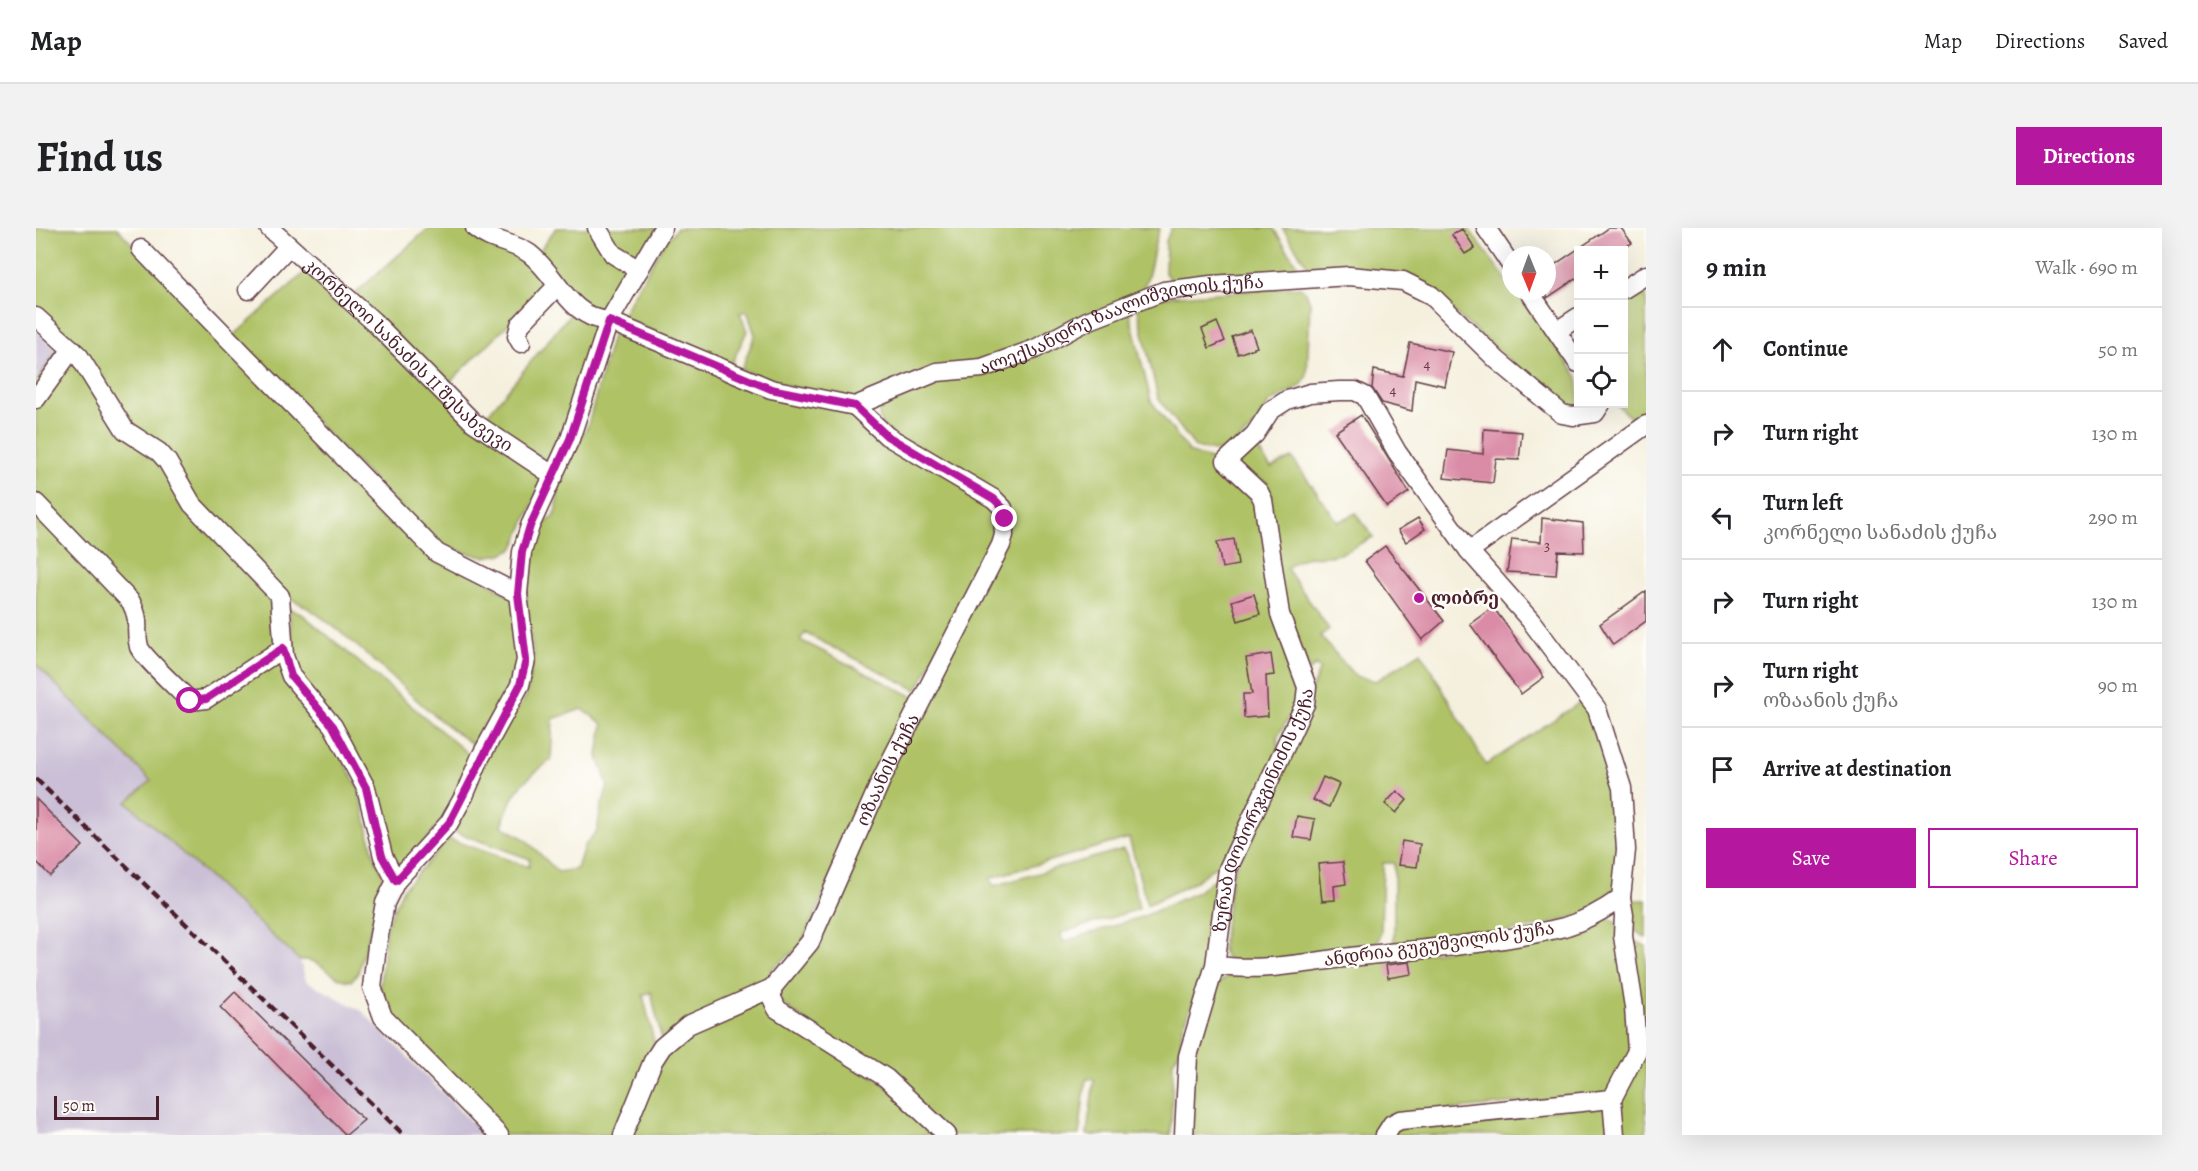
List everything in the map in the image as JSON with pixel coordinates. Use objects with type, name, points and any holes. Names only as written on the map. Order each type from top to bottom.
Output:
[{"type":"street","name":"კორნელი სანაძის II შესახვევი","points":[[269,228],[373,321],[473,422],[554,476]]},
{"type":"street","points":[[475,228],[493,239],[529,254],[577,309],[597,320],[609,321],[771,389],[855,406]]},
{"type":"street","points":[[597,228],[614,254],[639,270]]},
{"type":"street","points":[[499,1135],[383,1017],[372,987],[385,903],[396,881],[449,823],[520,685],[526,660],[518,594],[522,552],[530,526],[570,439],[609,321],[663,228]]},
{"type":"street","points":[[1486,228],[1502,252]]},
{"type":"street","points":[[248,290],[290,246]]},
{"type":"street","points":[[141,249],[436,553],[518,594]]},
{"type":"street","points":[[1628,286],[1646,275]]},
{"type":"street","name":"ალექსანდრე ზაალიშვილის ქუჩა","points":[[855,406],[937,372],[982,368],[1035,350],[1087,321],[1164,291],[1210,285],[1349,276],[1403,281],[1431,296],[1497,360],[1562,414],[1574,416],[1595,413],[1598,408]]},
{"type":"street","points":[[521,343],[517,336],[520,325],[557,286]]},
{"type":"street","points":[[1535,300],[1574,357]]},
{"type":"street","points":[[36,317],[79,356],[125,430],[167,461],[192,504],[280,596],[283,648],[291,676],[333,726],[366,788],[382,856],[396,881]]},
{"type":"street","points":[[1557,331],[1574,320]]},
{"type":"street","points":[[36,399],[72,349]]},
{"type":"street","name":"ზურაბ დობორჯგინიძის ქუჩა","points":[[1215,964],[1228,869],[1305,704],[1307,687],[1280,614],[1263,500],[1259,492],[1226,460],[1255,434],[1270,411],[1287,400],[1310,393],[1355,391],[1365,396],[1397,452],[1469,551]]},
{"type":"street","name":"ოზაანის ქუჩა","points":[[622,1135],[653,1061],[662,1047],[688,1024],[772,988],[810,942],[883,776],[996,556],[1004,534],[1003,508],[994,499],[887,436],[855,406]]},
{"type":"street","points":[[1615,1135],[1612,1099],[1636,1051],[1634,1007],[1623,936],[1624,915],[1621,898],[1626,850],[1622,788],[1597,709],[1531,621],[1469,551],[1646,425]]},
{"type":"street","points":[[36,503],[131,602],[139,617],[138,640],[142,653],[190,701],[206,699],[283,648]]},
{"type":"street","name":"ანდრია გუგუშვილის ქუჩა","points":[[1215,964],[1235,969],[1387,953],[1526,934],[1567,926],[1603,911],[1621,898]]},
{"type":"street","points":[[1184,1135],[1188,1056],[1215,964]]},
{"type":"street","points":[[772,988],[772,998],[777,1009],[886,1078],[947,1135]]},
{"type":"street","points":[[1386,1135],[1392,1124],[1400,1120],[1612,1099]]},
{"type":"shaded area","points":[[36,331],[58,350],[36,382]]},
{"type":"shaded area","points":[[36,664],[151,781],[128,802],[300,961],[306,981],[362,1011],[484,1135],[36,1135]]},
{"type":"green space","points":[[36,228],[117,228],[407,531],[515,599],[519,655],[516,676],[504,702],[483,727],[477,747],[425,707],[329,623],[307,608],[282,596],[139,435],[36,312]]},
{"type":"green space","points":[[429,228],[467,228],[530,262],[548,285],[446,386],[350,298]]},
{"type":"green space","points":[[556,228],[590,228],[630,275],[605,316],[588,308],[537,254]]},
{"type":"green space","points":[[603,228],[658,228],[638,264],[617,251]]},
{"type":"green space","points":[[677,228],[1160,228],[1147,280],[1138,295],[982,361],[852,402],[819,396],[741,370],[755,335],[747,311],[740,313],[747,331],[731,365],[621,317],[662,246]]},
{"type":"green space","points":[[1171,228],[1273,228],[1300,269],[1301,277],[1172,282],[1165,273],[1166,241]]},
{"type":"green space","points":[[1282,228],[1468,228],[1502,274],[1502,300],[1522,300],[1574,372],[1574,408],[1581,408],[1566,409],[1427,289],[1312,272]]},
{"type":"green space","points":[[309,269],[542,477],[542,482],[514,548],[502,554],[484,557],[438,546],[232,337]]},
{"type":"green space","points":[[1646,282],[1646,415],[1636,423],[1620,408],[1628,408],[1628,293]]},
{"type":"green space","points":[[1300,287],[1306,292],[1310,303],[1307,375],[1301,386],[1269,403],[1256,425],[1224,453],[1195,447],[1158,398],[1137,306],[1163,297]]},
{"type":"green space","points":[[1129,311],[1151,401],[1189,452],[1226,465],[1259,497],[1296,678],[1295,707],[1278,736],[1278,752],[1230,855],[1193,883],[1147,905],[1129,838],[990,878],[994,886],[1123,849],[1127,853],[1139,909],[1061,933],[1063,942],[1147,915],[1197,892],[1211,881],[1220,878],[1210,966],[1183,1026],[1179,1052],[1173,1061],[1171,1135],[1087,1135],[1094,1079],[1086,1079],[1079,1135],[952,1135],[783,1010],[777,997],[1011,515],[889,432],[880,421],[878,406],[920,383]]},
{"type":"green space","points":[[571,313],[600,331],[567,431],[550,464],[482,421]]},
{"type":"green space","points":[[613,332],[858,415],[994,504],[998,538],[917,690],[805,633],[800,640],[914,697],[799,948],[770,970],[774,981],[662,1041],[651,992],[643,995],[655,1046],[617,1135],[504,1135],[387,1015],[379,996],[386,926],[403,889],[449,839],[529,867],[530,859],[455,832],[481,764],[526,697],[534,655],[527,617],[525,571],[530,548],[539,529],[554,516],[557,509],[558,481],[588,425]],"holes":[[[582,709],[603,724],[598,756],[608,787],[601,807],[597,831],[584,846],[577,869],[558,872],[525,839],[502,826],[519,788],[551,760],[553,719]]]},
{"type":"green space","points":[[58,350],[73,357],[158,461],[275,597],[279,659],[324,726],[359,789],[373,852],[385,880],[358,973],[351,981],[337,977],[313,961],[300,961],[127,802],[151,781],[36,664],[36,382]]},
{"type":"green space","points":[[1252,442],[1271,468],[1292,458],[1338,522],[1356,513],[1373,537],[1339,554],[1298,560],[1287,569],[1329,629],[1320,636],[1355,676],[1376,681],[1421,652],[1486,765],[1582,701],[1595,723],[1604,746],[1616,795],[1619,846],[1615,896],[1598,907],[1575,917],[1548,924],[1413,944],[1394,944],[1394,863],[1383,863],[1381,931],[1379,939],[1368,950],[1241,962],[1226,959],[1222,949],[1232,875],[1320,669],[1315,665],[1310,671],[1284,612],[1270,514],[1233,463]]},
{"type":"green space","points":[[289,609],[303,615],[472,757],[448,815],[400,869],[393,867],[371,790],[293,667]]},
{"type":"green space","points":[[1646,900],[1646,938],[1631,928],[1625,901]]},
{"type":"green space","points":[[1605,915],[1618,925],[1632,1050],[1608,1094],[1400,1115],[1377,1123],[1375,1135],[1188,1135],[1192,1057],[1220,982],[1227,977],[1449,950]]},
{"type":"green space","points":[[1626,938],[1646,946],[1646,1053],[1639,1048]]},
{"type":"green space","points":[[769,993],[875,1074],[942,1135],[628,1135],[649,1080],[675,1037]]},
{"type":"green space","points":[[1646,1059],[1646,1135],[1619,1135],[1616,1100],[1637,1060]]},
{"type":"green space","points":[[1606,1103],[1610,1135],[1389,1135],[1390,1130]]},
{"type":"building","points":[[1609,228],[1621,228],[1632,243],[1627,246],[1582,246]]},
{"type":"building","points":[[1462,229],[1475,248],[1465,254],[1452,235]]},
{"type":"building","points":[[1574,252],[1574,280],[1556,292],[1556,264]]},
{"type":"building","points":[[1217,322],[1225,341],[1209,348],[1202,329]]},
{"type":"building","points":[[1251,330],[1257,347],[1238,354],[1232,337]]},
{"type":"building","points":[[1410,343],[1452,352],[1445,386],[1415,379],[1412,411],[1382,403],[1372,388],[1374,370],[1403,376]]},
{"type":"building","points":[[1361,415],[1409,492],[1387,507],[1335,432]]},
{"type":"building","points":[[1484,429],[1522,432],[1519,460],[1496,459],[1493,483],[1444,478],[1448,450],[1483,454]]},
{"type":"building","points":[[1418,518],[1425,529],[1406,542],[1398,530]]},
{"type":"building","points":[[1542,518],[1583,523],[1584,552],[1558,551],[1556,575],[1507,572],[1512,539],[1541,542]]},
{"type":"building","points":[[1234,539],[1238,565],[1222,568],[1217,542]]},
{"type":"building","points":[[1385,546],[1444,621],[1422,640],[1365,561]]},
{"type":"building","points":[[1646,591],[1646,621],[1613,645],[1600,624]]},
{"type":"building","points":[[1254,594],[1260,614],[1238,621],[1232,601]]},
{"type":"building","points":[[1493,607],[1544,677],[1521,694],[1470,624]]},
{"type":"building","points":[[1271,654],[1274,675],[1266,676],[1268,716],[1244,718],[1243,694],[1252,694],[1246,658]]},
{"type":"building","points":[[1323,777],[1339,784],[1329,807],[1313,800]]},
{"type":"building","points":[[1397,791],[1407,800],[1396,813],[1385,804]]},
{"type":"building","points":[[36,799],[83,846],[50,876],[36,861]]},
{"type":"building","points":[[1297,816],[1315,819],[1311,840],[1293,837]]},
{"type":"building","points":[[1402,841],[1420,844],[1417,867],[1398,865]]},
{"type":"building","points":[[1343,862],[1346,884],[1334,886],[1335,900],[1322,901],[1318,864]]},
{"type":"building","points":[[1410,962],[1412,974],[1388,978],[1386,965]]},
{"type":"building","points":[[235,992],[364,1120],[346,1135],[220,1007]]},
{"type":"railway","points":[[36,779],[404,1135]]},
{"type":"place","name":"ლიბრე","points":[[1419,598]]},
{"type":"route","points":[[190,701],[201,702],[283,648],[291,676],[333,726],[366,788],[382,856],[396,881],[449,823],[464,796],[480,758],[520,685],[526,660],[518,594],[522,552],[530,526],[570,439],[609,321],[771,389],[855,406],[867,414],[887,436],[994,499],[1003,508],[1005,519]]}]
